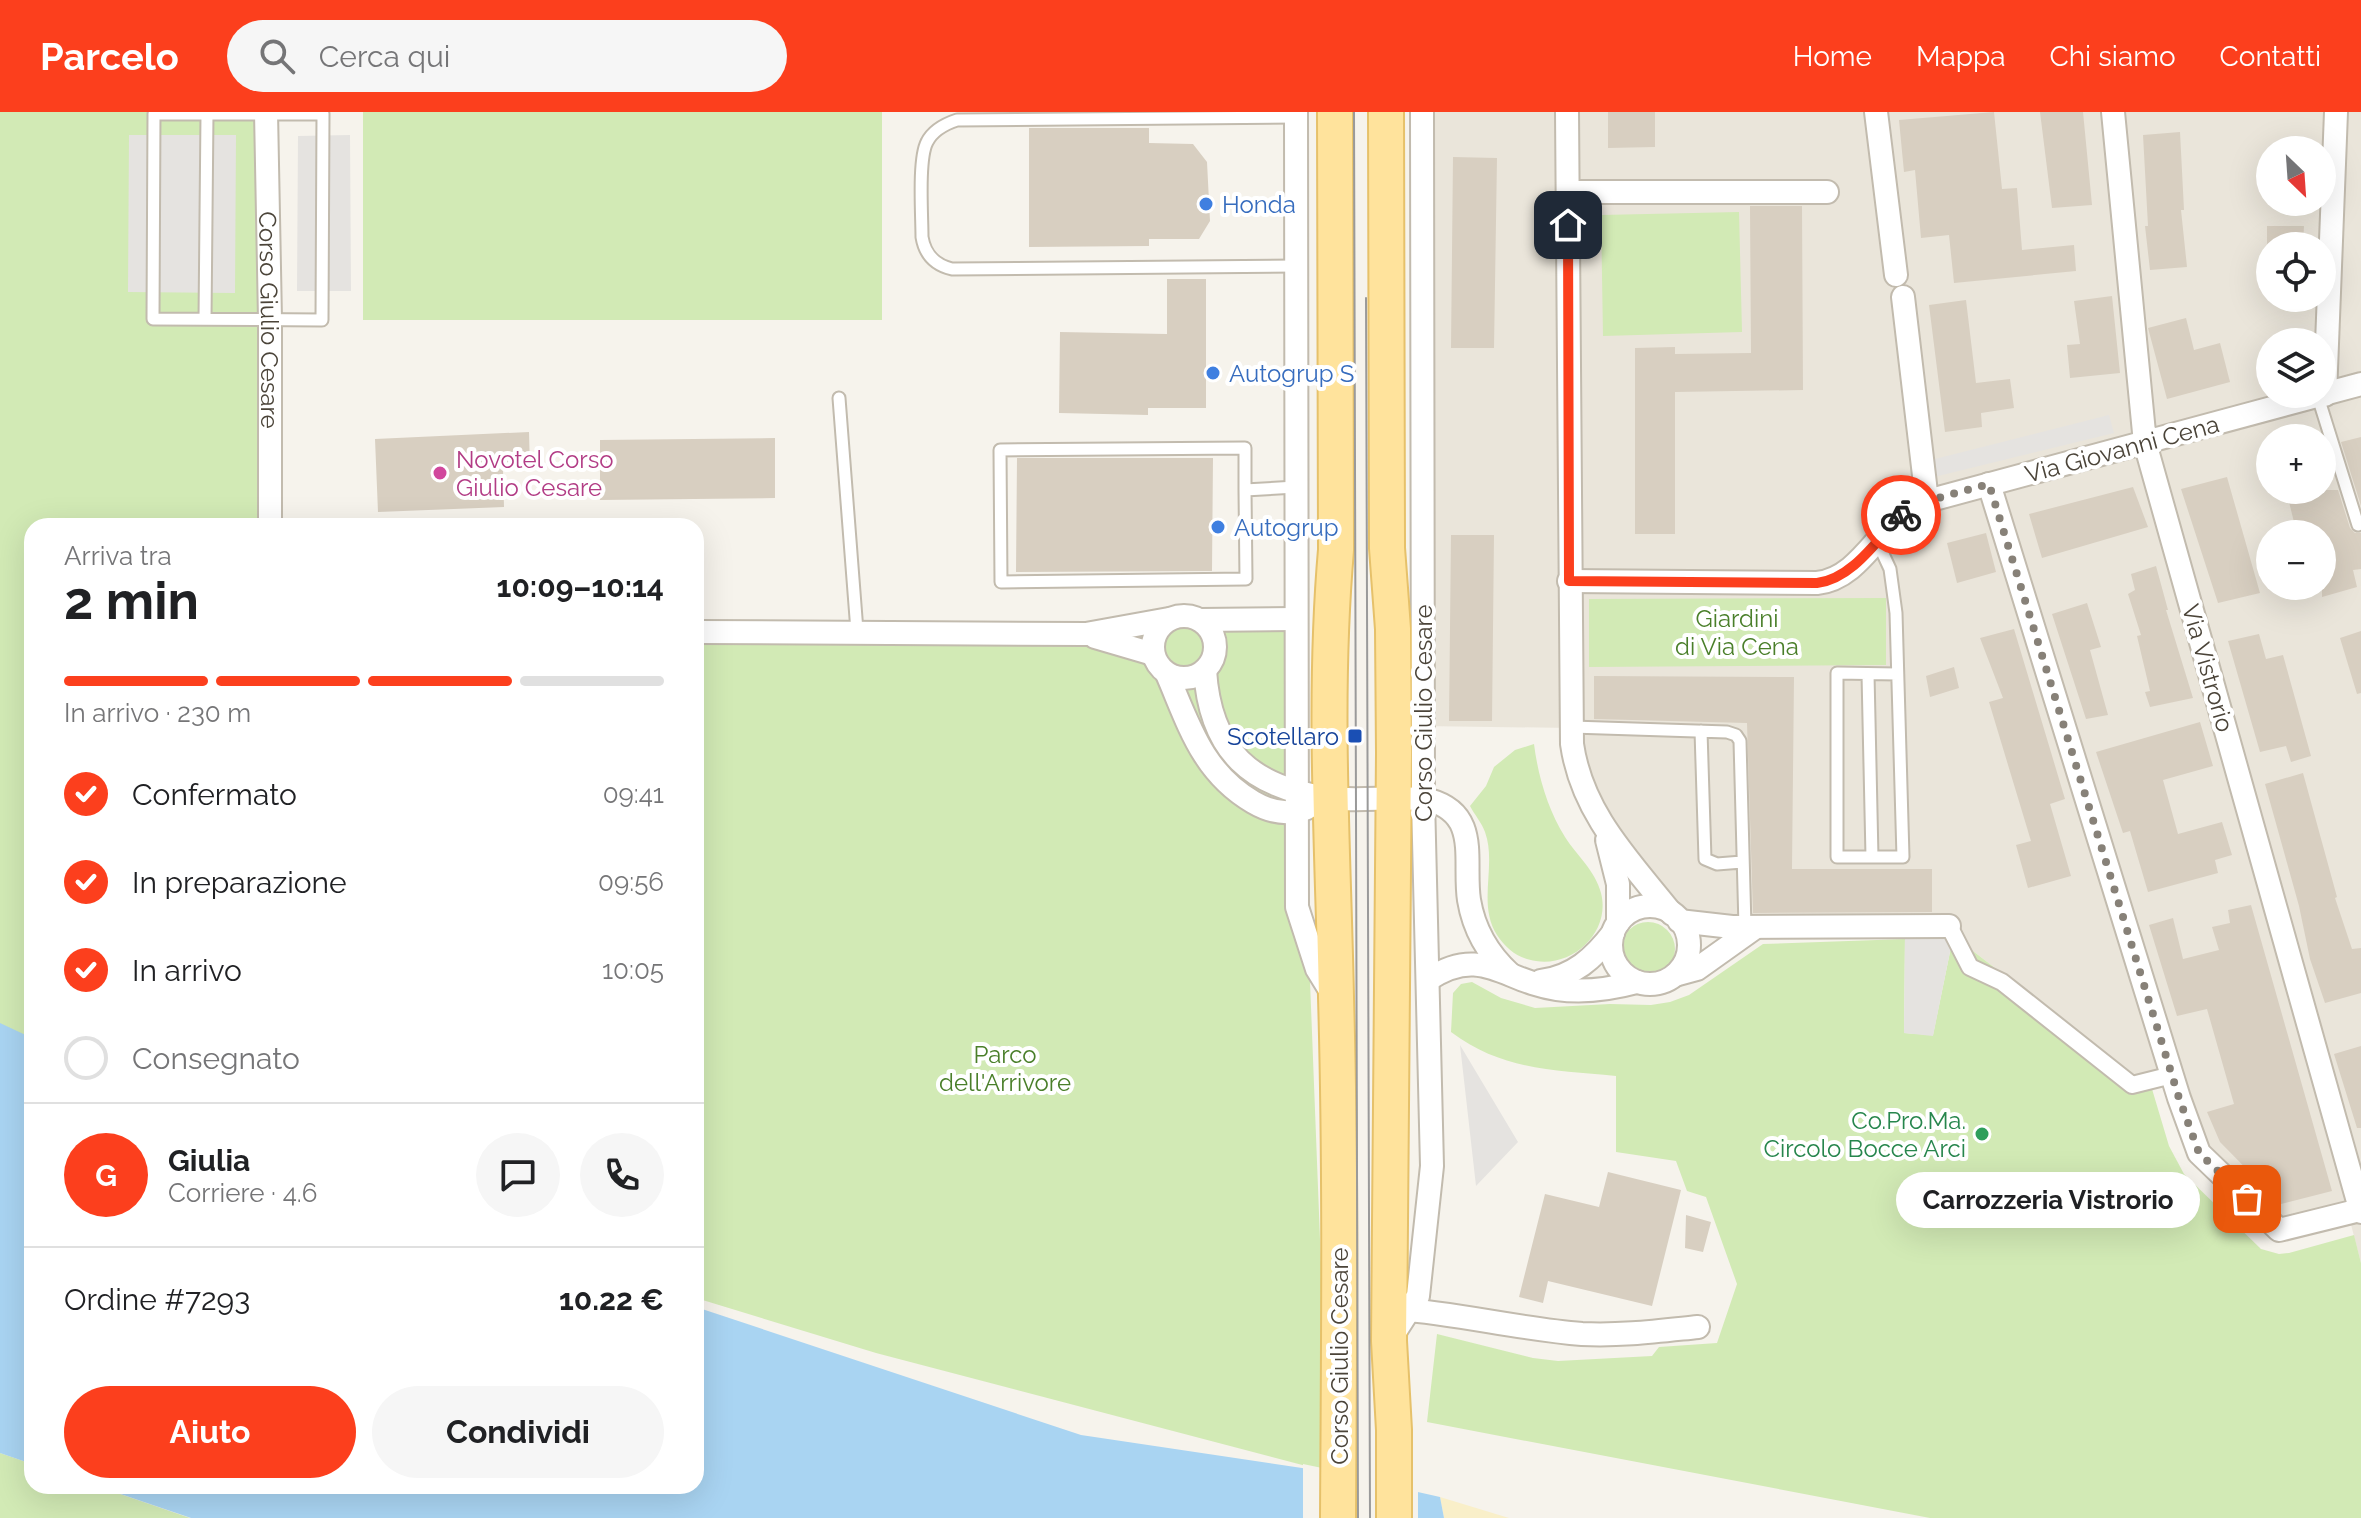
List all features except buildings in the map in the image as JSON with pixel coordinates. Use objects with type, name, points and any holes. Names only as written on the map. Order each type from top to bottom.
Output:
[{"type":"main road","name":"Corso Giulio Cesare","points":[[1335,112],[1336,550],[1330,621],[1330,798],[1336,1001],[1338,1518]]},
{"type":"main road","name":"Corso Giulio Cesare","points":[[1386,112],[1387,548],[1408,799],[1394,1518]]},
{"type":"street","name":"Corso Giulio Cesare","points":[[1396,1319],[1418,1296],[1432,1179],[1429,979],[1408,799],[1422,112]]},
{"type":"street","points":[[1567,112],[1569,581],[1574,755],[1581,782],[1603,827],[1616,874],[1616,928],[1611,952],[1615,962],[1637,982]]},
{"type":"street","points":[[1876,112],[1896,275]]},
{"type":"street","name":"Via Vistrorio","points":[[2113,112],[2145,443],[2361,1211]]},
{"type":"street","points":[[2325,328],[2336,112]]},
{"type":"street","name":"Corso Giulio Cesare","points":[[266,113],[270,518]]},
{"type":"street","name":"Corso Giulio Cesare","points":[[1296,114],[1297,907],[1317,969],[1336,1001]]},
{"type":"street","points":[[1568,192],[1827,192]]},
{"type":"street","points":[[1903,297],[1927,501]]},
{"type":"street","name":"Via Giovanni Cena","points":[[2336,392],[2361,384]]},
{"type":"street","name":"Via Giovanni Cena","points":[[1569,581],[1822,583],[1838,578],[1907,510],[1927,501],[2277,408]]},
{"type":"street","points":[[1989,484],[2172,1075],[2199,1153],[2279,1230],[2361,1211]]},
{"type":"street","points":[[704,632],[1086,634],[1185,615],[1200,620],[1296,619]]},
{"type":"street","points":[[1169,619],[1153,637],[1155,662],[1167,674],[1202,753],[1219,777],[1236,792],[1273,811],[1296,813],[1330,798]]},
{"type":"street","points":[[1167,674],[1182,678],[1198,675],[1214,656],[1212,632],[1200,620]]},
{"type":"street","points":[[1086,634],[1153,654]]},
{"type":"street","points":[[1205,670],[1207,700],[1215,722],[1238,759],[1266,782],[1330,798],[1408,799],[1442,805],[1459,819],[1468,844],[1468,895],[1475,923],[1493,958],[1521,978],[1560,977],[1580,967],[1596,954],[1633,910],[1643,907],[1663,909],[1676,917],[1713,927],[1949,926],[1970,967],[2002,982],[2132,1085],[2172,1075]]},
{"type":"street","points":[[1603,827],[1685,929],[1686,959],[1675,975]]},
{"type":"street","points":[[1429,979],[1449,968],[1470,963],[1555,989],[1614,989],[1637,982],[1656,983],[1697,969],[1750,927]]},
{"type":"street","points":[[1396,1319],[1592,1334],[1698,1327]]},
{"type":"lane","points":[[323,113],[322,320],[153,319],[154,114],[323,113]]},
{"type":"lane","points":[[205,319],[207,114]]},
{"type":"lane","points":[[1296,114],[957,120],[931,135],[924,151],[922,237],[925,248],[934,260],[952,269],[1296,266]]},
{"type":"lane","points":[[839,398],[857,631]]},
{"type":"lane","points":[[2325,408],[2358,525]]},
{"type":"lane","points":[[1245,448],[1245,490],[1246,579],[1001,582],[1000,450],[1245,448]]},
{"type":"lane","points":[[1245,490],[1296,487]]},
{"type":"lane","points":[[1877,541],[1890,569],[1894,589],[1897,674],[1903,857],[1837,857],[1837,673],[1897,674]]},
{"type":"lane","points":[[1868,674],[1872,857]]},
{"type":"lane","points":[[1572,727],[1727,732],[1736,735],[1740,741],[1742,862],[1750,927]]},
{"type":"lane","points":[[1701,731],[1705,859],[1717,864],[1742,862]]},
{"type":"shaded area","points":[[1421,112],[2361,112],[2361,1263],[2348,1213],[2279,1230],[2199,1153],[2172,1076],[2144,1082],[1969,948],[1961,949],[1949,926],[1679,921],[1603,827],[1571,728],[1422,726]]},
{"type":"shaded area","points":[[129,135],[236,135],[235,293],[128,292]]},
{"type":"shaded area","points":[[350,135],[351,291],[297,291],[298,136]]},
{"type":"shaded area","points":[[2109,415],[2114,433],[1934,477],[1931,460]]},
{"type":"shaded area","points":[[1905,926],[1949,926],[1951,947],[1933,1036],[1904,1033]]},
{"type":"shaded area","points":[[1460,1045],[1518,1142],[1476,1186]]},
{"type":"green space","points":[[0,112],[266,112],[270,518],[24,518],[24,1035],[0,1024]]},
{"type":"green space","points":[[363,112],[882,112],[882,320],[363,320]]},
{"type":"green space","points":[[1739,212],[1742,332],[1603,336],[1601,215]]},
{"type":"green space","name":"Giardini di Via Cena","points":[[1886,598],[1886,665],[1589,667],[1589,599]]},
{"type":"green space","name":"Parco dell'Arrivore","points":[[1296,619],[1329,1472],[876,1353],[704,1300],[704,634],[1045,635]]},
{"type":"green space","points":[[1534,744],[1541,780],[1554,816],[1565,837],[1595,877],[1603,907],[1595,933],[1586,944],[1564,958],[1550,961],[1519,956],[1497,935],[1488,910],[1488,845],[1484,829],[1470,806],[1486,786],[1494,767],[1515,750]]},
{"type":"green space","points":[[1648,922],[1667,930],[1675,949],[1667,968],[1648,976],[1629,968],[1621,949],[1629,930]]},
{"type":"green space","points":[[1905,939],[1904,1033],[1933,1035],[1951,947],[1969,948],[2152,1089],[2169,1146],[2184,1174],[2261,1249],[2279,1254],[2289,1253],[2354,1235],[2361,1263],[2361,1518],[1930,1518],[1427,1422],[1437,1334],[1533,1358],[1558,1361],[1652,1356],[1659,1347],[1717,1343],[1737,1284],[1706,1197],[1687,1191],[1676,1161],[1616,1152],[1616,1076],[1530,1066],[1471,1045],[1451,1032],[1453,993],[1461,984],[1472,982],[1501,998],[1535,1008],[1651,1005],[1689,995],[1763,944]]},
{"type":"green space","points":[[0,1453],[24,1461],[24,1494],[120,1494],[190,1518],[0,1518]]},
{"type":"sand","points":[[1440,1497],[1509,1518],[1444,1518]]},
{"type":"water","points":[[0,1023],[24,1034],[24,1461],[0,1453]]},
{"type":"water","points":[[704,1310],[1081,1435],[1329,1472],[1440,1497],[1444,1518],[191,1518],[120,1494],[704,1494]]},
{"type":"pier","points":[[1303,1464],[1418,1488],[1418,1518],[1303,1518]]},
{"type":"tram line","points":[[1354,112],[1358,1518]]},
{"type":"tram line","points":[[1366,298],[1370,1518]]},
{"type":"way so far","points":[[1901,515],[1927,501],[1989,484],[2179,1098],[2199,1153],[2247,1199]]},
{"type":"place","name":"Honda","points":[[1206,204]]},
{"type":"place","name":"Autogrup S","points":[[1213,373]]},
{"type":"place","name":"Novotel Corso Giulio Cesare","points":[[440,473]]},
{"type":"place","name":"Autogrup","points":[[1218,527]]},
{"type":"place","name":"Scotellaro","points":[[1355,736]]},
{"type":"place","name":"Co.Pro.Ma. Circolo Bocce Arci","points":[[1982,1134]]},
{"type":"place","name":"Carrozzeria Vistrorio","points":[[2247,1199]]},
{"type":"route","points":[[1568,225],[1569,581],[1832,581],[1850,568],[1901,515]]}]
